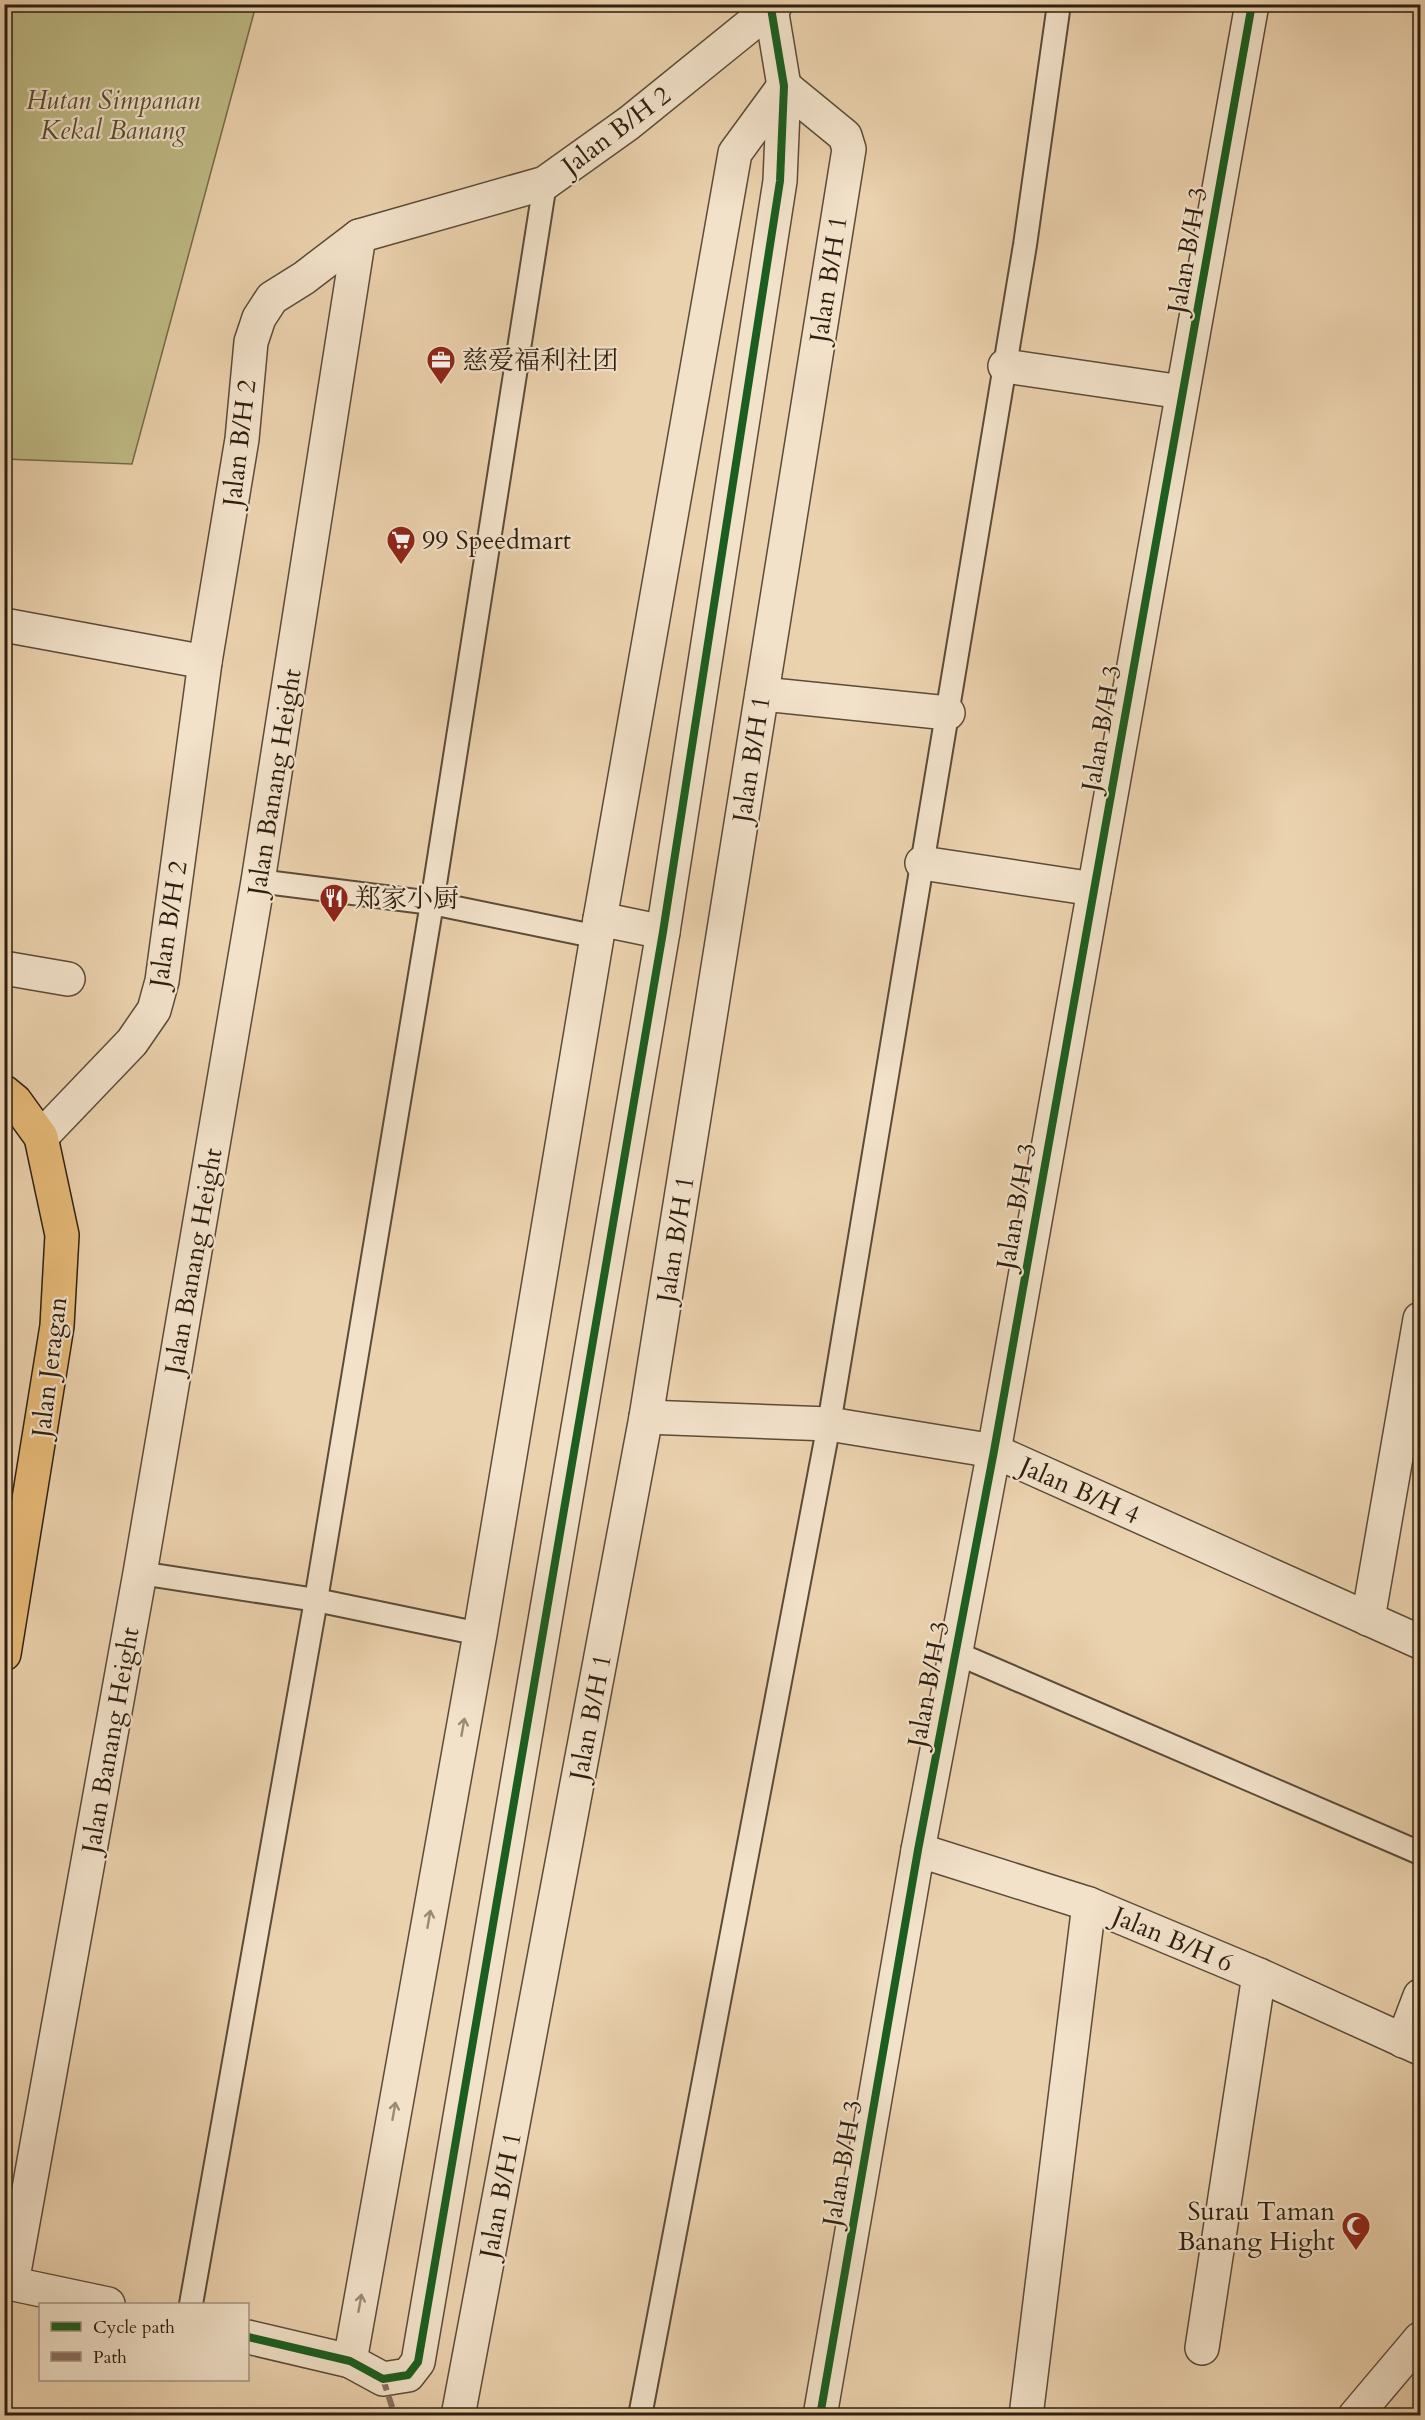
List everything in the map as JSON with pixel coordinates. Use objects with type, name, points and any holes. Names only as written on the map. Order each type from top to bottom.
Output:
[{"type":"main road","name":"Jalan Jeragan","points":[[4,1092],[15,1101],[41,1137],[62,1234],[57,1326],[13,1557],[4,1654]]},
{"type":"street","name":"Jalan B/H 3","points":[[820,2415],[918,1850],[994,1451],[1252,4]]},
{"type":"street","points":[[249,2337],[350,2361],[383,2379],[408,2375],[418,2362],[663,932],[780,181],[784,86],[773,6]]},
{"type":"street","name":"Jalan B/H 2","points":[[41,1137],[132,1042],[154,1010],[162,981],[205,662],[242,439],[251,342],[259,318],[272,298],[304,278],[359,236],[545,183],[629,123],[773,6]]},
{"type":"street","points":[[350,2361],[480,1634],[599,928],[735,153],[784,86]]},
{"type":"street","name":"Jalan B/H 1","points":[[458,2415],[646,1417],[849,149],[845,136],[784,86]]},
{"type":"street","name":"Jalan Banang Height","points":[[8,2282],[140,1573],[258,881],[359,236]]},
{"type":"street","points":[[1005,366],[1182,392]]},
{"type":"street","points":[[4,625],[205,662]]},
{"type":"street","points":[[762,694],[948,713]]},
{"type":"street","points":[[922,863],[1094,890]]},
{"type":"street","points":[[599,928],[663,932]]},
{"type":"street","points":[[4,968],[68,979]]},
{"type":"street","points":[[1368,1619],[1420,1318]]},
{"type":"street","name":"Jalan B/H 4","points":[[646,1417],[829,1424],[994,1451],[1420,1642]]},
{"type":"street","name":"Jalan B/H 6","points":[[918,1850],[1089,1904],[1259,1975],[1412,2045]]},
{"type":"street","points":[[1026,2415],[1089,1904]]},
{"type":"street","points":[[1202,2348],[1259,1975]]},
{"type":"street","points":[[1412,2045],[1420,1996]]},
{"type":"street","points":[[8,2282],[103,2303]]},
{"type":"street","points":[[1355,2415],[1420,2339]]},
{"type":"lane","points":[[640,2415],[829,1424],[1005,366],[1059,4]]},
{"type":"lane","points":[[191,2303],[316,1600],[432,903],[545,183]]},
{"type":"lane","points":[[258,881],[432,903],[599,928]]},
{"type":"lane","points":[[140,1573],[316,1600],[480,1634]]},
{"type":"lane","points":[[956,1653],[1420,1853]]},
{"type":"green space","name":"Hutan Simpanan Kekal Banang","points":[[5,4],[256,5],[132,464],[5,459]]},
{"type":"marked path","points":[[383,2379],[395,2416]]},
{"type":"cycle path","points":[[820,2416],[918,1850],[994,1451],[1252,4]]},
{"type":"cycle path","points":[[249,2337],[350,2361],[383,2379],[408,2375],[418,2362],[663,932],[780,181],[784,86],[771,8]]},
{"type":"place","name":"慈爱福利社团","points":[[441,386]]},
{"type":"place","name":"99 Speedmart","points":[[401,566]]},
{"type":"place","name":"郑家小厨","points":[[334,924]]},
{"type":"place","name":"Surau Taman Banang Hight","points":[[1356,2252]]}]
